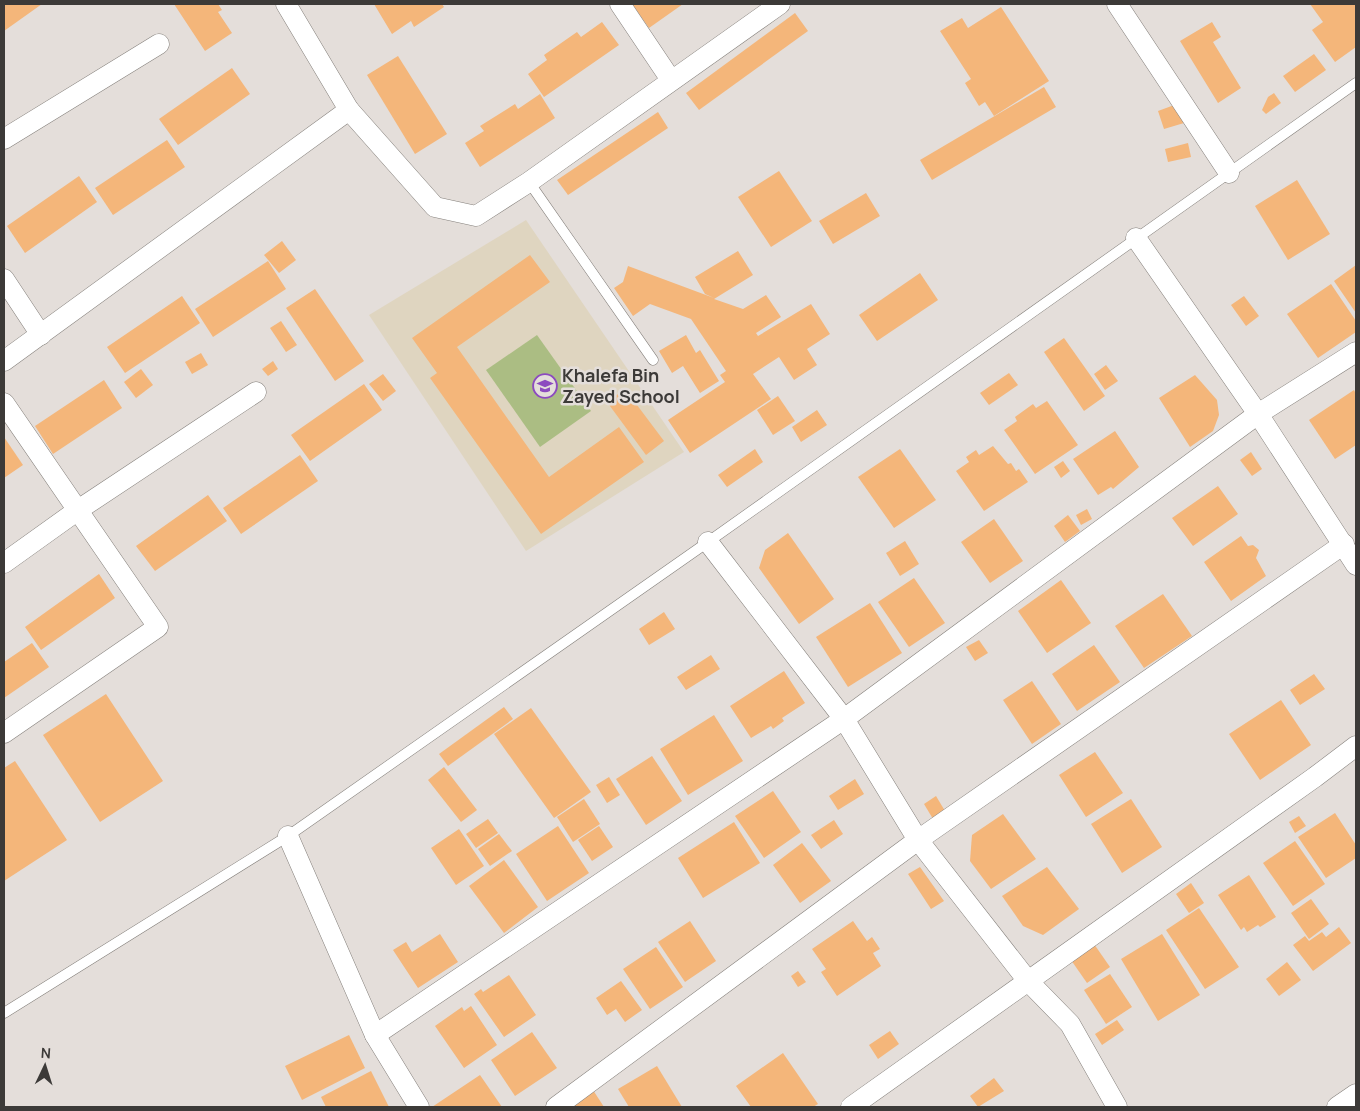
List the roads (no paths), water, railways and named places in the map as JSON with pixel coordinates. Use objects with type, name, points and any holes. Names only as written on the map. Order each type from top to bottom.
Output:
[{"type":"street","points":[[620,4],[672,80]]},
{"type":"street","points":[[294,6],[349,110],[435,207],[476,216],[528,182],[780,4]]},
{"type":"street","points":[[1117,4],[1228,173]]},
{"type":"street","points":[[4,139],[159,44]]},
{"type":"street","points":[[4,361],[349,110]]},
{"type":"street","points":[[1136,238],[1258,414],[1356,565]]},
{"type":"street","points":[[4,279],[40,335]]},
{"type":"street","points":[[375,1035],[844,719],[1258,414],[1356,352]]},
{"type":"street","points":[[4,563],[78,510],[256,392]]},
{"type":"street","points":[[4,403],[158,627],[4,733]]},
{"type":"street","points":[[708,542],[844,719],[918,840],[1028,981],[1070,1024],[1108,1104]]},
{"type":"street","points":[[556,1107],[918,840],[1344,544]]},
{"type":"street","points":[[851,1107],[1356,746]]},
{"type":"street","points":[[288,836],[375,1035],[419,1107]]},
{"type":"street","points":[[1337,1107],[1356,1094]]},
{"type":"lane","points":[[4,1013],[288,836],[708,542],[1356,83]]},
{"type":"lane","points":[[528,182],[653,360]]},
{"type":"place","name":"Khalefa Bin Zayed School","points":[[545,386]]}]
